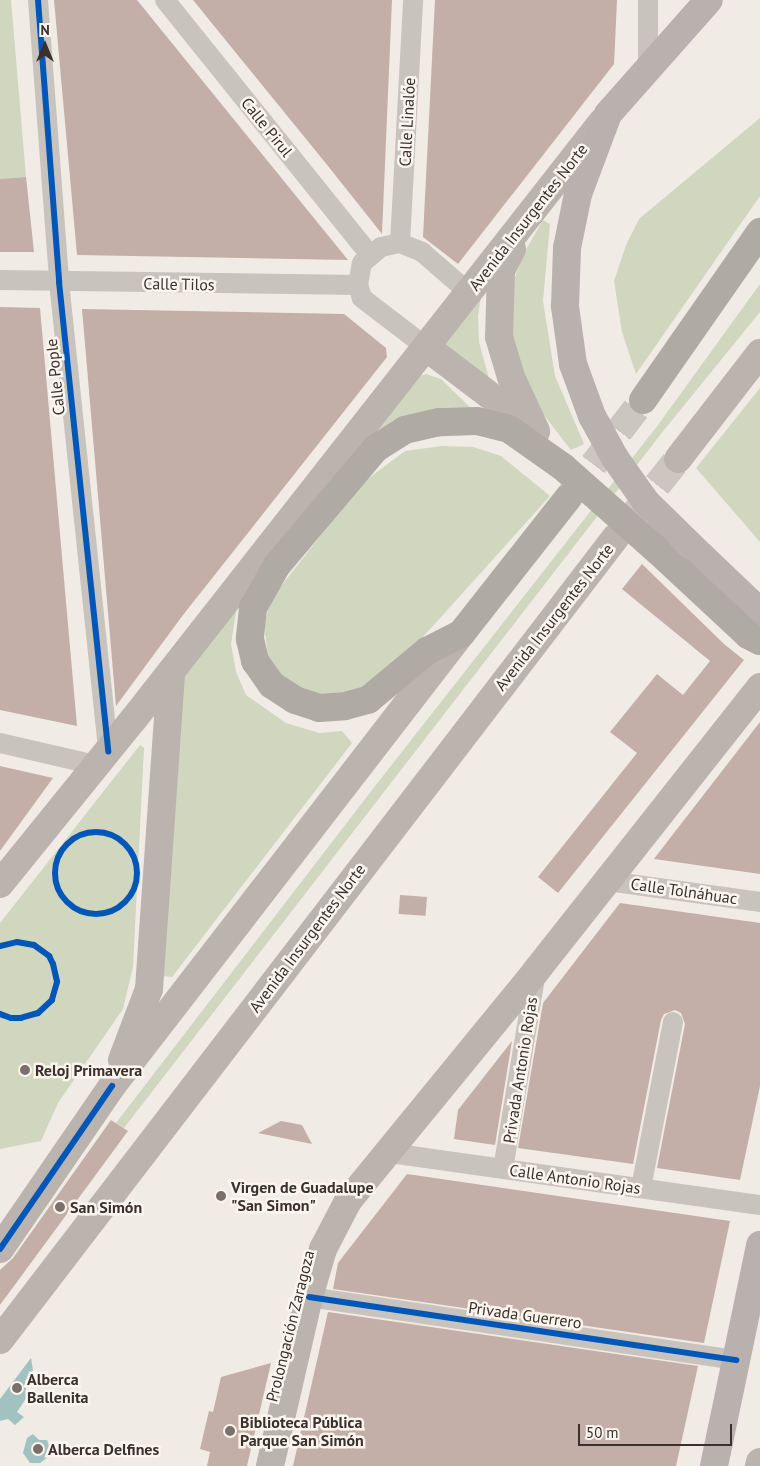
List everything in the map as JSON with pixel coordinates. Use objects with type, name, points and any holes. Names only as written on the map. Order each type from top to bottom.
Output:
[{"type":"highway","points":[[642,400],[760,232]]},
{"type":"highway","points":[[568,498],[461,634],[427,650],[368,700],[345,706],[318,708],[295,700],[272,685],[255,661],[250,639],[253,608],[277,565],[376,448],[405,430],[439,422],[476,421],[509,429],[558,463],[658,551],[748,635],[760,641]]},
{"type":"main road","points":[[709,0],[608,114],[578,194],[567,248],[565,306],[573,364],[592,416],[614,458],[646,502],[760,612]]},
{"type":"main road","name":"Avenida Insurgentes Norte","points":[[0,884],[170,672],[608,114]]},
{"type":"main road","points":[[525,220],[501,271],[499,337],[511,377],[536,431],[558,463]]},
{"type":"main road","points":[[426,347],[536,431]]},
{"type":"main road","points":[[678,458],[760,353]]},
{"type":"main road","name":"Avenida Insurgentes Norte","points":[[0,1340],[616,537]]},
{"type":"main road","points":[[0,1249],[112,1086],[461,634]]},
{"type":"main road","points":[[112,1086],[149,989],[170,672]]},
{"type":"main road","points":[[390,1153],[608,881],[760,687]]},
{"type":"main road","name":"Prolongación Zaragoza","points":[[270,1466],[309,1297],[323,1250],[348,1201],[390,1153]]},
{"type":"main road","points":[[714,1466],[760,1245]]},
{"type":"main road","points":[[759,1466],[760,1462]]},
{"type":"street","name":"Calle Pople","points":[[38,0],[59,282],[102,758]]},
{"type":"street","name":"Calle Pirul","points":[[165,0],[369,254]]},
{"type":"street","name":"Calle Linalóe","points":[[400,244],[413,0]]},
{"type":"street","points":[[648,0],[648,70]]},
{"type":"street","points":[[426,347],[362,298],[358,285],[362,263],[369,254],[381,247],[400,244],[422,252],[468,292]]},
{"type":"street","name":"Calle Tilos","points":[[0,280],[358,285]]},
{"type":"street","points":[[0,743],[102,758]]},
{"type":"street","name":"Calle Tolnáhuac","points":[[608,881],[760,902]]},
{"type":"street","name":"Privada Antonio Rojas","points":[[503,1169],[536,971]]},
{"type":"street","points":[[641,1188],[673,1022]]},
{"type":"street","name":"Calle Antonio Rojas","points":[[390,1153],[760,1205]]},
{"type":"street","name":"Privada Guerrero","points":[[309,1297],[736,1360]]},
{"type":"green space","points":[[0,0],[11,0],[26,177],[0,179]]},
{"type":"green space","points":[[760,118],[760,196],[636,374],[622,332],[614,281],[626,245],[639,219]]},
{"type":"green space","points":[[543,220],[550,224],[543,301],[555,376],[584,444],[571,450],[543,414],[514,363],[510,290],[524,253]]},
{"type":"green space","points":[[760,284],[760,312],[664,430],[124,1128],[116,1123],[372,790],[658,425]]},
{"type":"green space","points":[[482,291],[478,316],[479,342],[489,379],[445,345],[445,332]]},
{"type":"green space","points":[[426,374],[441,379],[471,408],[351,454],[407,381]]},
{"type":"green space","points":[[760,388],[760,542],[696,468]]},
{"type":"green space","points":[[442,446],[473,447],[501,456],[550,496],[404,658],[369,686],[335,697],[303,692],[283,679],[268,655],[264,625],[271,599],[361,484],[405,451]]},
{"type":"green space","points":[[237,606],[231,644],[236,672],[246,695],[286,723],[319,733],[342,731],[352,743],[172,977],[160,976],[182,680]]},
{"type":"green space","points":[[140,745],[144,748],[133,967],[123,1009],[58,1103],[41,1141],[0,1149],[0,923]]},
{"type":"water","name":"Alberca Ballenita","points":[[31,1358],[33,1370],[25,1381],[27,1397],[17,1412],[24,1417],[15,1425],[8,1419],[0,1421],[0,1399]]},
{"type":"water","name":"Alberca Delfines","points":[[33,1434],[39,1440],[47,1440],[52,1454],[40,1463],[30,1463],[23,1453],[27,1438]]},
{"type":"building","points":[[54,0],[137,0],[348,260],[77,255]]},
{"type":"building","points":[[193,0],[392,0],[382,234],[328,166]]},
{"type":"building","points":[[435,0],[617,0],[614,64],[458,264],[423,237]]},
{"type":"building","points":[[26,177],[34,252],[0,252],[0,179]]},
{"type":"building","points":[[0,307],[40,308],[77,726],[0,710]]},
{"type":"building","points":[[82,309],[344,314],[386,348],[387,357],[183,615],[116,706]]},
{"type":"building","points":[[642,564],[724,644],[744,660],[558,893],[538,877],[637,753],[610,732],[657,674],[683,695],[710,661],[622,589]]},
{"type":"building","points":[[760,722],[760,874],[654,859],[667,842]]},
{"type":"building","points":[[0,766],[53,778],[0,851]]},
{"type":"building","points":[[400,895],[427,897],[426,916],[399,914]]},
{"type":"building","points":[[620,903],[760,923],[760,1086],[740,1180],[657,1168],[685,1024],[681,1013],[675,1010],[664,1014],[661,1020],[633,1164],[518,1148],[543,1003]]},
{"type":"building","points":[[512,1041],[495,1145],[454,1139],[458,1110]]},
{"type":"building","points":[[111,1120],[128,1131],[0,1305],[0,1270],[13,1258]]},
{"type":"building","points":[[281,1121],[302,1125],[312,1144],[258,1133]]},
{"type":"building","points":[[407,1174],[730,1221],[704,1343],[333,1289],[338,1263]]},
{"type":"building","points":[[328,1312],[698,1366],[676,1466],[293,1466]]},
{"type":"building","name":"Biblioteca Pública Parque San Simón","points":[[271,1363],[247,1466],[207,1466],[210,1452],[200,1449],[209,1411],[213,1412],[221,1377]]},
{"type":"tunnel","points":[[568,498],[643,400]]},
{"type":"tunnel","points":[[631,518],[678,459]]},
{"type":"cycle path","points":[[38,0],[59,282],[108,751]]},
{"type":"cycle path","points":[[96,832],[112,835],[125,844],[134,857],[137,873],[134,889],[125,902],[112,911],[96,914],[80,911],[67,902],[58,889],[55,873],[58,857],[67,844],[80,835],[96,832]]},
{"type":"cycle path","points":[[0,946],[17,942],[34,945],[49,956],[57,982],[52,1000],[38,1013],[21,1018],[11,1018],[0,1014]]},
{"type":"cycle path","points":[[0,1249],[112,1086]]},
{"type":"cycle path","points":[[309,1297],[736,1360]]},
{"type":"place","name":"Reloj Primavera","points":[[25,1070]]},
{"type":"place","name":"Virgen de Guadalupe \"San Simon\"","points":[[221,1196]]},
{"type":"place","name":"San Simón","points":[[60,1207]]},
{"type":"place","name":"Alberca Ballenita","points":[[17,1388]]},
{"type":"place","name":"Biblioteca Pública Parque San Simón","points":[[230,1431]]},
{"type":"place","name":"Alberca Delfines","points":[[38,1449]]}]
